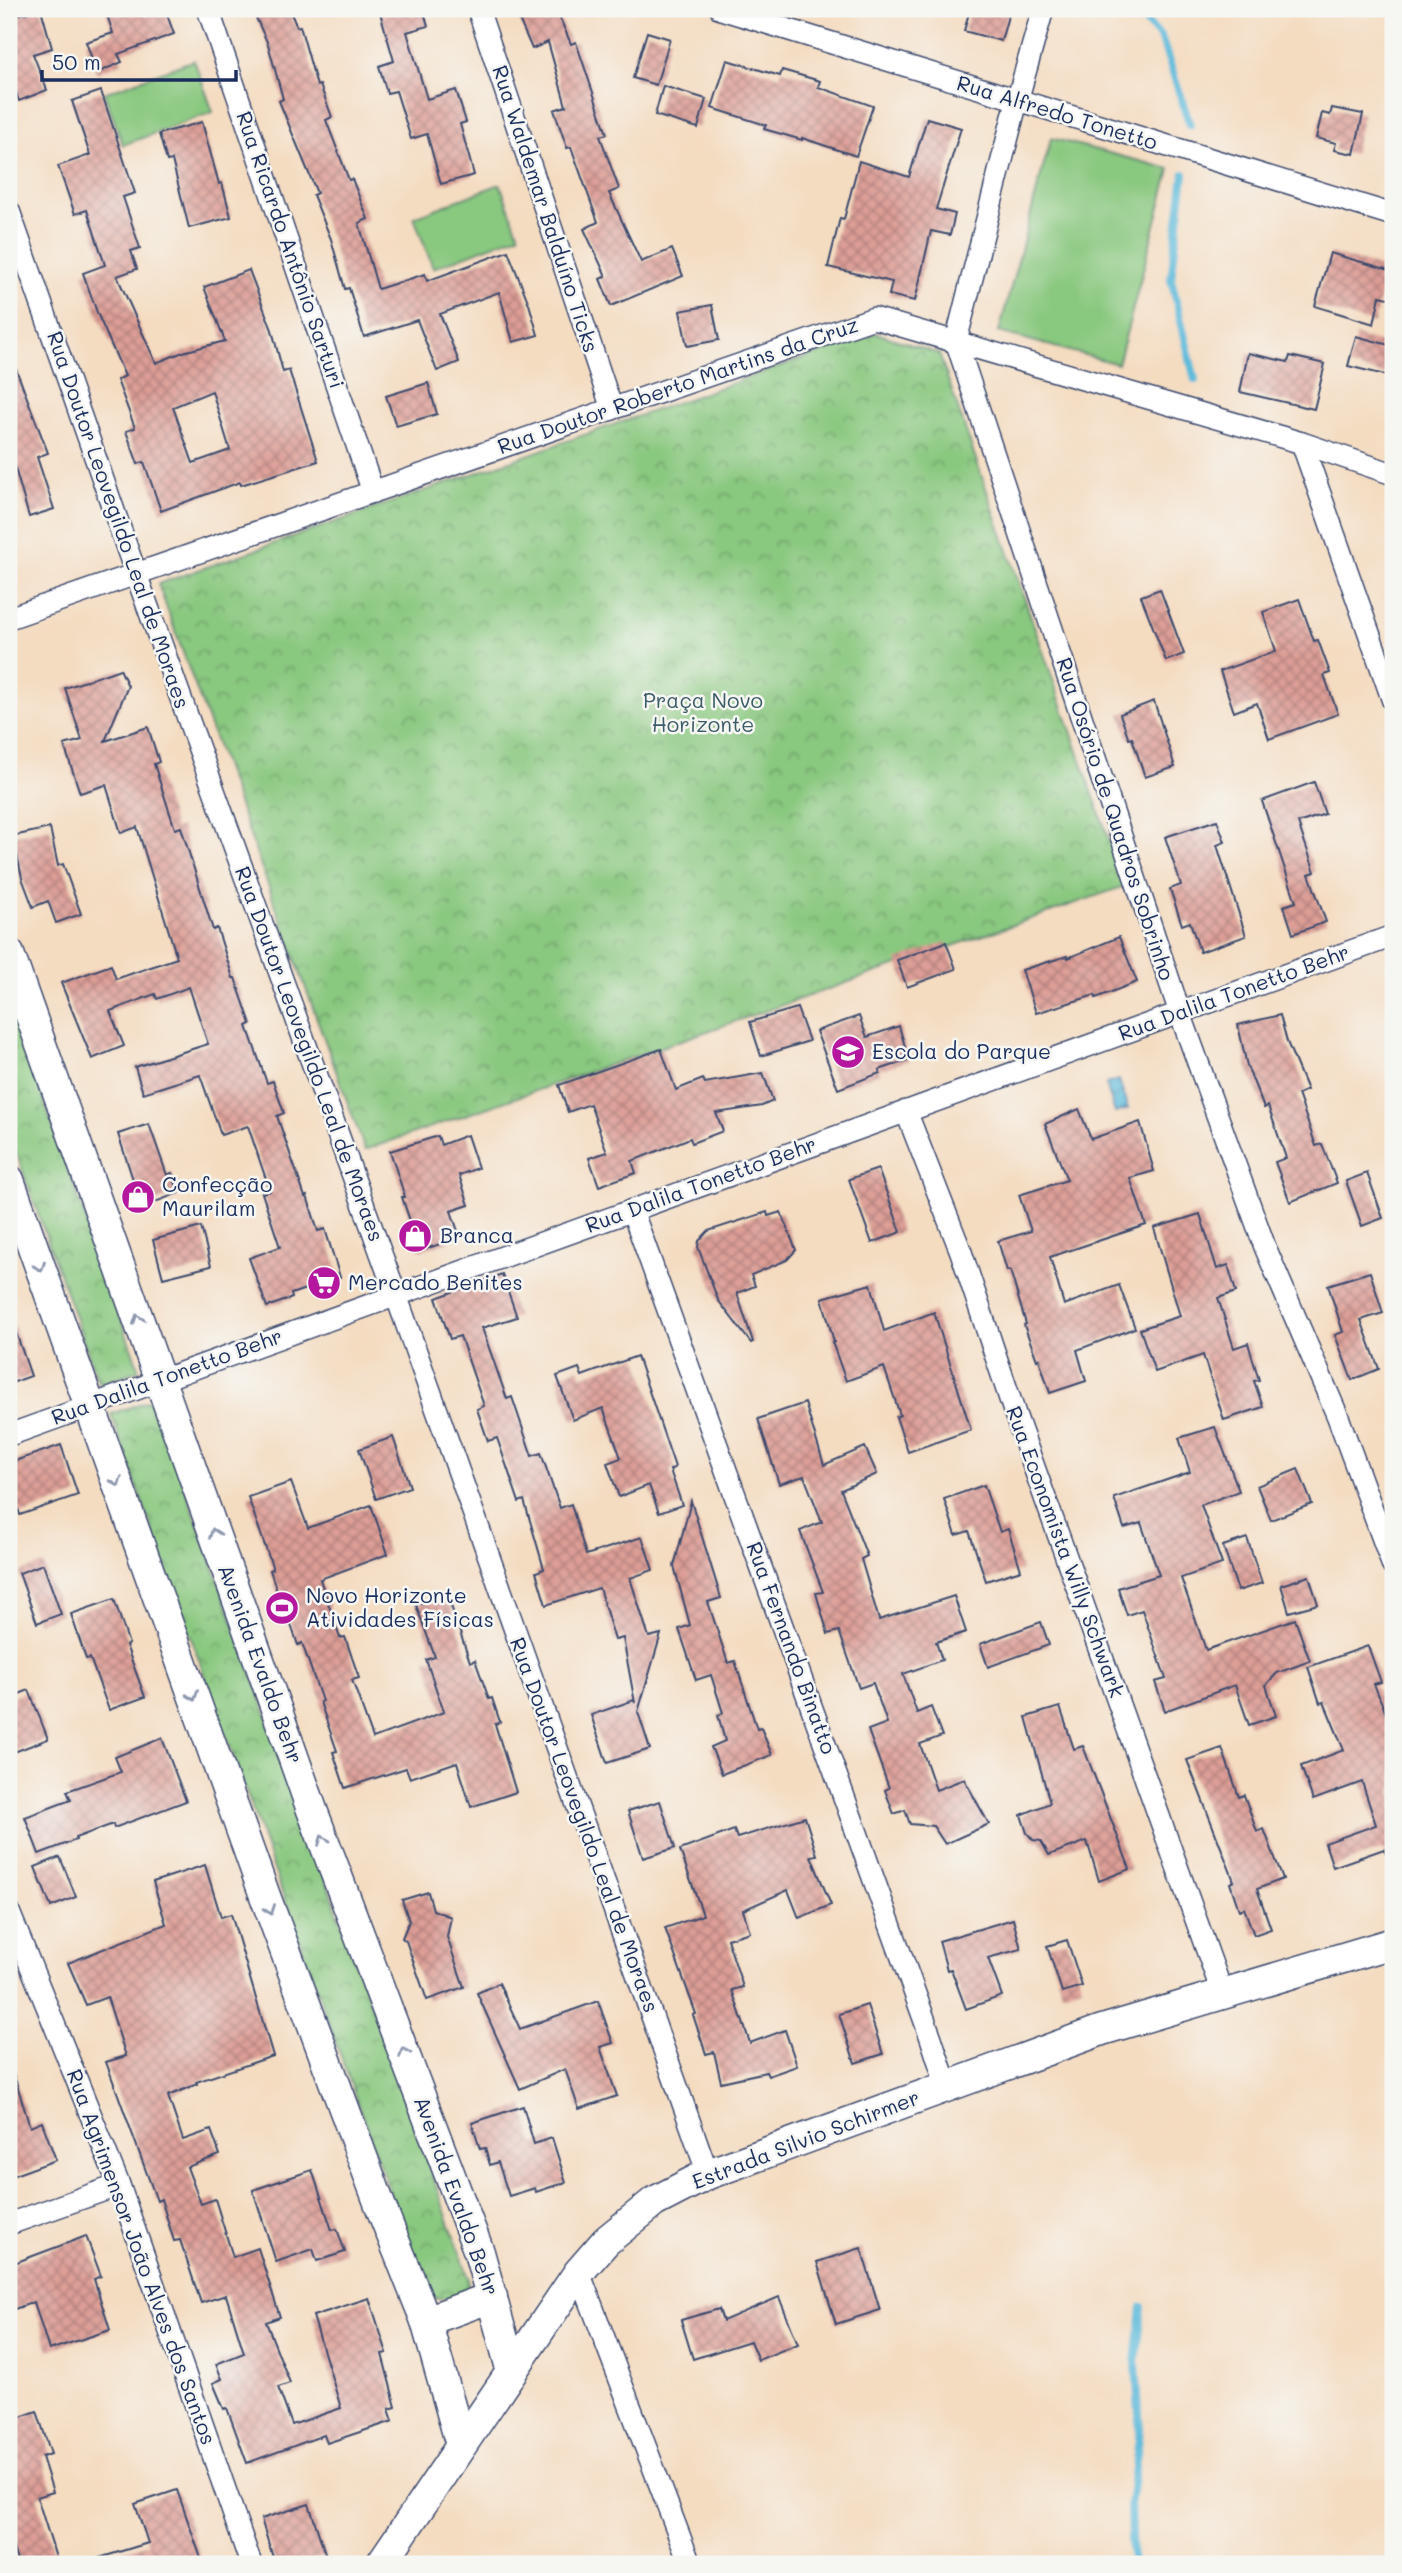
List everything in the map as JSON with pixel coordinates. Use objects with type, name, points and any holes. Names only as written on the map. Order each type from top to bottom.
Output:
[{"type":"street","name":"Rua Ricardo Antônio Sarturi","points":[[208,9],[373,492]]},
{"type":"street","name":"Rua Waldemar Balduíno Ticks","points":[[478,9],[612,409]]},
{"type":"street","name":"Rua Alfredo Tonetto","points":[[720,9],[1393,215]]},
{"type":"street","points":[[956,341],[1043,9]]},
{"type":"street","name":"Rua Doutor Leovegildo Leal de Moraes","points":[[9,211],[136,574],[396,1295],[708,2174]]},
{"type":"street","name":"Rua Doutor Roberto Martins da Cruz","points":[[9,618],[874,318],[1302,443],[1393,474]]},
{"type":"street","name":"Rua Osório de Quadros Sobrinho","points":[[956,341],[1180,1013],[1265,1247],[1338,1417],[1393,1566]]},
{"type":"street","points":[[1302,443],[1393,701]]},
{"type":"street","name":"Rua Dalila Tonetto Behr","points":[[9,1435],[1393,936]]},
{"type":"street","name":"Avenida Evaldo Behr","points":[[9,954],[312,1810],[480,2252],[512,2372]]},
{"type":"street","name":"Rua Economista Willy Schwark","points":[[906,1111],[961,1252],[1020,1426],[1223,1995]]},
{"type":"street","points":[[9,1180],[279,1935],[426,2321],[461,2445]]},
{"type":"street","name":"Rua Fernando Binatto","points":[[632,1210],[947,2087]]},
{"type":"street","name":"Rua Agrimensor João Alves dos Santos","points":[[9,1912],[119,2185],[251,2564]]},
{"type":"street","name":"Estrada Silvio Schirmer","points":[[381,2564],[579,2272],[606,2241],[654,2202],[708,2174],[1102,2030],[1393,1942]]},
{"type":"street","points":[[9,2224],[119,2185]]},
{"type":"street","points":[[579,2272],[690,2564]]},
{"type":"street","points":[[426,2321],[492,2297]]},
{"type":"green space","points":[[194,60],[213,112],[123,145],[104,93]]},
{"type":"green space","points":[[1051,138],[1170,169],[1118,364],[999,332]]},
{"type":"green space","points":[[500,184],[519,235],[433,268],[414,217]]},
{"type":"green space","name":"Praça Novo Horizonte","points":[[876,333],[939,354],[1125,886],[365,1150],[158,584]]},
{"type":"green space","points":[[9,1003],[139,1370],[99,1384],[9,1133]]},
{"type":"green space","points":[[153,1399],[469,2278],[468,2286],[454,2296],[427,2297],[111,1414]]},
{"type":"water","points":[[1119,1080],[1128,1109],[1115,1113],[1106,1084]]},
{"type":"building","points":[[41,9],[52,48],[33,54],[47,90],[19,101],[9,74],[9,17]]},
{"type":"building","points":[[105,9],[165,9],[174,34],[118,54],[122,62],[97,73],[86,42],[113,33]]},
{"type":"building","points":[[252,9],[289,9],[297,27],[300,26],[317,86],[320,85],[332,117],[326,120],[349,180],[352,179],[368,219],[359,223],[378,289],[425,274],[427,281],[508,251],[538,335],[513,342],[499,292],[440,314],[459,362],[437,371],[417,320],[364,337],[349,288],[345,289],[331,239],[313,195],[317,193],[279,101],[283,99],[268,44]]},
{"type":"building","points":[[379,9],[423,9],[428,26],[407,32],[427,99],[456,90],[466,122],[460,124],[474,175],[441,184],[427,134],[411,139],[396,91],[387,93],[379,66],[394,61]]},
{"type":"building","points":[[537,9],[556,9],[571,44],[576,42],[607,134],[600,136],[619,189],[609,193],[641,262],[672,249],[683,276],[611,306],[600,279],[606,276],[584,229],[598,222],[571,147],[567,148],[554,110],[566,106],[548,42],[532,49],[518,17]]},
{"type":"building","points":[[970,9],[1010,9],[1001,41],[964,31]]},
{"type":"building","points":[[647,32],[670,39],[656,85],[633,78]]},
{"type":"building","points":[[727,60],[780,76],[782,70],[820,81],[818,87],[873,106],[856,156],[764,129],[766,125],[712,108]]},
{"type":"building","points":[[663,86],[706,99],[698,128],[655,115]]},
{"type":"building","points":[[101,91],[135,193],[123,197],[140,248],[131,251],[137,269],[117,276],[156,363],[183,352],[225,341],[204,287],[249,270],[272,330],[283,372],[289,370],[318,461],[241,485],[240,482],[161,511],[144,462],[138,464],[126,431],[135,428],[117,380],[125,376],[83,273],[105,265],[87,210],[75,214],[58,166],[90,155],[72,101]],"holes":[[[212,391],[230,450],[193,463],[173,407]]]},
{"type":"building","points":[[1332,108],[1363,114],[1354,154],[1334,150],[1336,143],[1316,138],[1322,113],[1330,115]]},
{"type":"building","points":[[927,118],[961,128],[936,209],[955,214],[950,235],[931,231],[915,301],[889,295],[892,282],[828,267],[840,218],[844,219],[859,161],[909,177]]},
{"type":"building","points":[[202,122],[231,217],[189,228],[172,160],[167,161],[159,134]]},
{"type":"building","points":[[1330,253],[1393,271],[1393,299],[1380,296],[1374,324],[1315,306]]},
{"type":"building","points":[[712,305],[719,340],[687,346],[680,311]]},
{"type":"building","points":[[1356,336],[1393,346],[1393,377],[1348,366]]},
{"type":"building","points":[[1248,353],[1288,362],[1290,356],[1325,364],[1314,409],[1240,392]]},
{"type":"building","points":[[11,356],[48,453],[37,457],[54,509],[29,517],[9,447]]},
{"type":"building","points":[[428,383],[437,414],[396,426],[386,396]]},
{"type":"building","points":[[1160,589],[1184,654],[1166,661],[1141,596]]},
{"type":"building","points":[[1299,599],[1314,641],[1318,640],[1330,673],[1324,675],[1338,714],[1269,739],[1257,703],[1234,712],[1220,671],[1276,651],[1263,612]]},
{"type":"building","points":[[120,669],[128,686],[105,741],[148,727],[159,762],[154,764],[175,829],[181,827],[213,930],[217,928],[251,1024],[247,1026],[267,1083],[273,1081],[284,1113],[277,1116],[305,1197],[307,1196],[318,1231],[325,1229],[340,1277],[291,1294],[292,1298],[267,1307],[249,1258],[280,1247],[262,1193],[270,1191],[248,1126],[221,1135],[200,1075],[143,1093],[135,1067],[208,1044],[189,987],[157,999],[155,994],[110,1011],[124,1046],[92,1059],[61,983],[111,965],[116,979],[177,958],[137,827],[121,833],[106,785],[80,793],[64,745],[82,740],[65,688]]},
{"type":"building","points":[[1154,701],[1175,767],[1145,777],[1132,738],[1129,739],[1120,714]]},
{"type":"building","points":[[1314,782],[1325,814],[1298,823],[1315,872],[1309,874],[1326,922],[1293,934],[1284,906],[1296,902],[1262,801]]},
{"type":"building","points":[[1217,820],[1225,842],[1217,845],[1246,936],[1200,952],[1190,922],[1182,925],[1170,889],[1181,885],[1165,837]]},
{"type":"building","points":[[50,828],[58,866],[63,864],[81,914],[56,923],[48,901],[33,907],[22,878],[13,836]]},
{"type":"building","points":[[1119,937],[1137,982],[1096,998],[1095,995],[1036,1013],[1022,970],[1067,956],[1068,958]]},
{"type":"building","points":[[946,942],[956,969],[907,987],[897,960]]},
{"type":"building","points":[[797,1008],[809,1041],[761,1056],[750,1022]]},
{"type":"building","points":[[1280,1015],[1287,1042],[1307,1090],[1298,1094],[1316,1146],[1322,1144],[1337,1183],[1290,1202],[1275,1162],[1286,1158],[1268,1106],[1264,1108],[1247,1066],[1238,1025]]},
{"type":"building","name":"Escola do Parque","points":[[859,1016],[867,1037],[899,1026],[909,1060],[838,1089],[816,1031]]},
{"type":"building","points":[[661,1049],[676,1090],[703,1079],[705,1083],[763,1073],[773,1101],[762,1106],[716,1113],[723,1131],[692,1143],[690,1138],[632,1161],[636,1173],[599,1186],[589,1158],[607,1152],[590,1104],[568,1112],[559,1085]]},
{"type":"building","points":[[1079,1109],[1091,1139],[1140,1122],[1154,1171],[1130,1178],[1146,1225],[1050,1257],[1064,1305],[1119,1285],[1135,1328],[1077,1350],[1086,1381],[1050,1393],[1024,1325],[1026,1324],[1010,1270],[1007,1271],[998,1241],[1031,1231],[1019,1195],[1067,1180],[1045,1124]]},
{"type":"building","points":[[149,1124],[167,1175],[172,1173],[179,1193],[142,1207],[118,1134]]},
{"type":"building","points":[[467,1135],[478,1168],[459,1175],[469,1205],[451,1211],[460,1237],[420,1251],[390,1151],[438,1136],[441,1145]]},
{"type":"building","points":[[878,1169],[901,1232],[872,1243],[849,1179]]},
{"type":"building","points":[[1367,1173],[1383,1218],[1362,1226],[1346,1181]]},
{"type":"building","points":[[767,1212],[768,1216],[781,1212],[796,1250],[787,1260],[751,1275],[755,1286],[737,1293],[753,1342],[751,1343],[718,1300],[698,1247],[699,1241],[708,1231]]},
{"type":"building","points":[[1200,1214],[1217,1269],[1228,1265],[1236,1292],[1218,1298],[1234,1348],[1248,1343],[1259,1380],[1254,1381],[1263,1407],[1224,1420],[1203,1355],[1155,1372],[1140,1329],[1180,1316],[1154,1228]]},
{"type":"building","points":[[201,1227],[211,1266],[163,1278],[153,1240]]},
{"type":"building","points":[[1370,1272],[1383,1313],[1361,1320],[1379,1369],[1352,1380],[1335,1335],[1343,1332],[1328,1285]]},
{"type":"building","points":[[502,1274],[517,1317],[482,1328],[507,1399],[512,1397],[532,1456],[541,1453],[560,1508],[571,1504],[586,1555],[642,1537],[653,1570],[630,1578],[649,1637],[661,1634],[638,1712],[650,1749],[607,1763],[591,1715],[634,1700],[635,1703],[623,1638],[615,1640],[599,1588],[546,1605],[536,1572],[544,1569],[524,1500],[519,1502],[497,1438],[488,1441],[477,1409],[484,1406],[460,1336],[450,1339],[436,1298]]},
{"type":"building","points":[[871,1284],[884,1331],[934,1312],[971,1430],[908,1452],[896,1417],[900,1415],[884,1367],[846,1381],[832,1342],[822,1298]]},
{"type":"building","points":[[12,1321],[31,1376],[9,1384],[9,1322]]},
{"type":"building","points":[[637,1356],[675,1467],[670,1470],[682,1505],[659,1513],[649,1485],[619,1497],[607,1463],[621,1458],[603,1408],[573,1420],[557,1376],[579,1368],[582,1376]]},
{"type":"building","points":[[805,1403],[824,1465],[865,1447],[877,1474],[841,1490],[867,1556],[861,1559],[879,1620],[954,1596],[966,1632],[936,1642],[942,1660],[903,1674],[917,1713],[931,1707],[942,1736],[920,1744],[936,1790],[964,1779],[989,1824],[945,1844],[933,1826],[910,1824],[905,1810],[894,1814],[885,1790],[889,1788],[868,1730],[887,1723],[873,1683],[859,1688],[839,1631],[828,1634],[816,1593],[823,1592],[800,1531],[822,1522],[804,1476],[779,1484],[758,1419]]},
{"type":"building","points":[[1215,1427],[1239,1491],[1201,1505],[1222,1564],[1181,1578],[1206,1650],[1295,1619],[1310,1661],[1277,1673],[1266,1685],[1276,1716],[1249,1725],[1235,1685],[1165,1711],[1155,1682],[1166,1679],[1142,1610],[1127,1615],[1118,1588],[1159,1575],[1141,1523],[1124,1528],[1114,1498],[1190,1472],[1179,1438]]},
{"type":"building","points":[[393,1437],[410,1487],[376,1499],[359,1449]]},
{"type":"building","points":[[61,1445],[78,1495],[20,1515],[14,1495],[9,1497],[9,1463]]},
{"type":"building","points":[[1298,1469],[1312,1504],[1271,1520],[1257,1486]]},
{"type":"building","points":[[291,1482],[308,1528],[371,1505],[388,1554],[320,1579],[340,1638],[345,1637],[359,1678],[352,1680],[373,1738],[444,1712],[426,1660],[435,1657],[416,1605],[447,1594],[470,1662],[475,1660],[489,1699],[492,1698],[500,1722],[495,1724],[516,1792],[471,1807],[457,1762],[410,1778],[406,1768],[345,1788],[333,1752],[337,1751],[320,1702],[322,1701],[302,1643],[298,1645],[289,1619],[286,1620],[270,1570],[273,1569],[248,1497]]},
{"type":"building","points":[[984,1485],[1000,1532],[1008,1529],[1021,1570],[986,1581],[969,1531],[956,1535],[944,1499]]},
{"type":"building","points":[[691,1501],[721,1598],[708,1602],[728,1663],[735,1661],[757,1729],[761,1728],[772,1755],[722,1774],[711,1747],[725,1741],[718,1715],[723,1713],[711,1675],[696,1680],[679,1629],[690,1625],[674,1566]]},
{"type":"building","points":[[1247,1538],[1262,1583],[1238,1591],[1223,1546]]},
{"type":"building","points":[[43,1564],[61,1614],[37,1623],[19,1573]]},
{"type":"building","points":[[1309,1576],[1318,1604],[1289,1612],[1281,1585]]},
{"type":"building","points":[[114,1599],[129,1644],[126,1645],[145,1697],[109,1710],[90,1658],[86,1659],[71,1614]]},
{"type":"building","points":[[1041,1622],[1049,1645],[988,1667],[980,1644]]},
{"type":"building","points":[[1368,1646],[1381,1682],[1374,1684],[1393,1731],[1393,1864],[1390,1864],[1384,1849],[1333,1867],[1325,1843],[1376,1825],[1362,1782],[1313,1800],[1301,1766],[1344,1750],[1324,1702],[1320,1703],[1308,1667]]},
{"type":"building","points":[[29,1690],[48,1739],[9,1754],[9,1698]]},
{"type":"building","points":[[1060,1707],[1074,1749],[1083,1746],[1130,1869],[1099,1881],[1087,1841],[1049,1855],[1041,1841],[1033,1840],[1027,1833],[1021,1815],[1050,1803],[1026,1717]]},
{"type":"building","points":[[162,1738],[186,1801],[114,1828],[113,1824],[39,1854],[25,1817],[71,1800],[67,1791],[121,1772],[115,1757]]},
{"type":"building","points":[[1222,1748],[1239,1797],[1244,1795],[1257,1832],[1264,1829],[1283,1879],[1257,1889],[1271,1929],[1254,1935],[1244,1908],[1239,1910],[1230,1883],[1234,1881],[1187,1760]]},
{"type":"building","points":[[660,1801],[675,1848],[643,1858],[628,1811]]},
{"type":"building","points":[[805,1817],[817,1855],[811,1856],[831,1905],[799,1918],[788,1890],[743,1910],[750,1932],[727,1939],[743,1987],[732,1990],[750,2043],[785,2030],[797,2066],[768,2076],[766,2072],[721,2082],[714,2052],[706,2054],[693,2015],[696,2014],[665,1928],[703,1915],[680,1850],[734,1830],[737,1838]]},
{"type":"building","points":[[60,1857],[76,1897],[51,1907],[35,1867]]},
{"type":"building","points":[[205,1865],[221,1917],[231,1914],[273,2056],[196,2082],[197,2084],[168,2096],[183,2140],[211,2130],[220,2155],[187,2167],[201,2204],[215,2199],[233,2257],[258,2248],[280,2317],[266,2322],[290,2383],[278,2387],[292,2425],[341,2408],[313,2316],[369,2298],[387,2353],[382,2354],[396,2407],[389,2409],[393,2421],[327,2443],[324,2435],[247,2463],[227,2408],[224,2409],[213,2383],[222,2379],[216,2364],[244,2353],[226,2295],[201,2303],[180,2240],[174,2241],[161,2199],[157,2201],[106,2062],[126,2056],[107,1997],[86,2005],[68,1963],[166,1924],[153,1882]]},
{"type":"building","points":[[428,1892],[433,1910],[451,1917],[447,1937],[464,1987],[427,2000],[406,1941],[402,1938],[409,1921],[402,1900]]},
{"type":"building","points":[[1013,1919],[1021,1949],[988,1958],[1002,1996],[966,2009],[951,1969],[947,1970],[939,1941]]},
{"type":"building","points":[[1067,1940],[1082,1986],[1062,1992],[1047,1946]]},
{"type":"building","points":[[499,1983],[520,2029],[598,2001],[613,2043],[600,2047],[617,2096],[579,2109],[565,2069],[520,2089],[477,1993]]},
{"type":"building","points":[[867,2005],[883,2054],[855,2063],[839,2014]]},
{"type":"building","points":[[14,2075],[30,2127],[42,2122],[56,2160],[9,2177],[9,2076]]},
{"type":"building","points":[[523,2106],[534,2144],[552,2138],[566,2182],[536,2192],[535,2188],[509,2196],[498,2162],[490,2165],[485,2148],[480,2149],[472,2123]]},
{"type":"building","points":[[312,2170],[332,2230],[337,2229],[345,2252],[317,2261],[313,2249],[276,2262],[253,2190]]},
{"type":"building","points":[[86,2236],[101,2276],[94,2279],[110,2330],[49,2350],[34,2302],[9,2311],[9,2265]]},
{"type":"building","points":[[861,2248],[880,2310],[836,2324],[817,2262]]},
{"type":"building","points":[[779,2297],[798,2344],[758,2360],[750,2341],[693,2359],[681,2320],[719,2309],[723,2321]]},
{"type":"building","points":[[37,2411],[51,2454],[42,2457],[53,2492],[37,2497],[58,2564],[18,2564],[9,2535],[9,2421]]},
{"type":"building","points":[[177,2490],[203,2564],[97,2564],[96,2559],[148,2543],[135,2504]]},
{"type":"building","points":[[309,2504],[326,2556],[299,2564],[275,2564],[261,2519]]},
{"type":"waterway","points":[[1133,9],[1161,37],[1190,125]]},
{"type":"waterway","points":[[1184,174],[1171,279],[1195,380]]},
{"type":"waterway","points":[[1132,2564],[1130,2505],[1140,2431],[1136,2363],[1142,2307]]},
{"type":"place","name":"Escola do Parque","points":[[848,1052]]},
{"type":"place","name":"Confecção Maurilam","points":[[138,1197]]},
{"type":"place","name":"Branca","points":[[415,1236]]},
{"type":"place","name":"Mercado Benites","points":[[324,1283]]},
{"type":"place","name":"Novo Horizonte Atividades Físicas","points":[[282,1608]]}]
